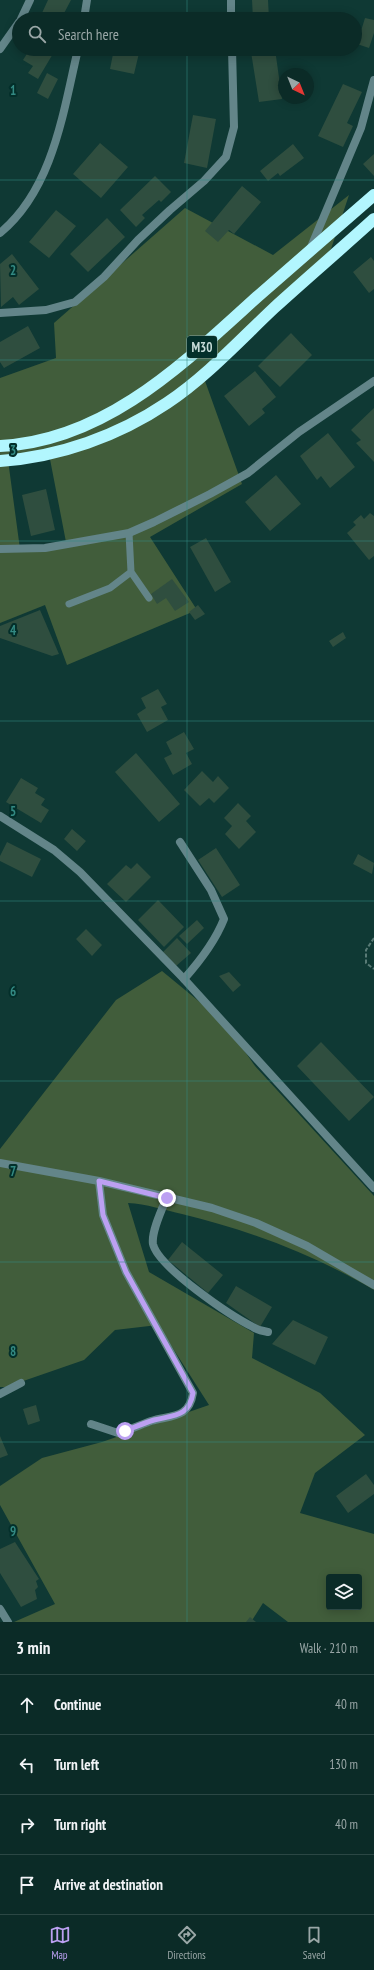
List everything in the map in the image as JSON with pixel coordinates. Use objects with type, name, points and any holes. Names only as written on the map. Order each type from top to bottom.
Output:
[{"type":"highway","name":"M30","points":[[0,446],[23,444],[71,431],[108,414],[141,396],[194,354],[374,195]]},
{"type":"highway","name":"M30","points":[[0,461],[19,460],[57,453],[126,427],[168,402],[210,368],[374,219]]},
{"type":"street","points":[[24,12],[30,0]]},
{"type":"street","points":[[85,12],[87,0]]},
{"type":"street","points":[[231,0],[232,12]]},
{"type":"street","points":[[0,49],[12,32]]},
{"type":"street","points":[[0,233],[31,199],[48,165],[76,56]]},
{"type":"street","points":[[0,313],[46,310],[75,302],[104,277],[138,240],[204,181],[226,157],[234,127],[232,56]]},
{"type":"street","points":[[310,250],[361,128],[374,80]]},
{"type":"street","points":[[0,549],[45,548],[129,532],[210,494],[248,473],[298,432],[374,381]]},
{"type":"street","points":[[0,816],[54,850],[80,872],[184,979],[374,1188]]},
{"type":"street","points":[[180,842],[211,890],[224,919],[220,930],[207,950],[184,979]]},
{"type":"street","points":[[0,1162],[99,1181],[200,1205],[256,1223],[307,1246],[374,1285]]},
{"type":"street","points":[[91,1424],[118,1434],[155,1420],[174,1417],[186,1410],[192,1402],[193,1393],[126,1272],[103,1215],[99,1181]]},
{"type":"street","points":[[167,1198],[157,1222],[153,1244],[161,1259],[204,1296],[255,1328],[268,1332]]},
{"type":"street","points":[[0,1394],[21,1383]]},
{"type":"street","points":[[0,1608],[8,1622]]},
{"type":"lane","points":[[129,532],[131,572],[149,598]]},
{"type":"lane","points":[[69,604],[110,588],[131,572]]},
{"type":"path","points":[[374,938],[366,950],[366,963],[374,969]]},
{"type":"green space","points":[[349,195],[331,249],[205,381],[242,484],[150,537],[197,610],[67,665],[45,605],[0,623],[0,378],[56,358],[54,323],[185,208],[273,255]],"holes":[[[49,454],[66,542],[20,549],[8,460]]]},
{"type":"green space","points":[[162,971],[224,1022],[255,1066],[374,1196],[374,1290],[352,1277],[305,1255],[256,1236],[207,1220],[149,1206],[128,1203],[149,1272],[254,1333],[252,1358],[320,1393],[365,1435],[315,1473],[300,1513],[374,1534],[374,1622],[288,1622],[263,1603],[251,1622],[14,1622],[55,1604],[0,1505],[0,1486],[42,1458],[102,1442],[209,1405],[158,1325],[115,1330],[84,1360],[6,1387],[0,1387],[0,1149],[116,1000]]},
{"type":"building","points":[[48,0],[71,0],[65,12],[42,12]]},
{"type":"building","points":[[252,0],[268,0],[269,12],[253,12]]},
{"type":"building","points":[[365,18],[374,20],[374,33],[369,48],[362,46],[362,28]]},
{"type":"building","points":[[26,56],[52,56],[38,79],[28,73],[33,66],[23,60]]},
{"type":"building","points":[[113,56],[138,56],[134,74],[110,69]]},
{"type":"building","points":[[252,56],[276,56],[278,70],[278,100],[259,102]]},
{"type":"building","points":[[47,73],[58,79],[48,99],[37,93]]},
{"type":"building","points":[[343,84],[362,92],[347,123],[353,126],[343,147],[318,136]]},
{"type":"building","points":[[193,115],[216,119],[207,168],[184,163]]},
{"type":"building","points":[[100,143],[128,167],[101,198],[73,174]]},
{"type":"building","points":[[293,144],[304,158],[280,176],[278,173],[268,181],[260,171]]},
{"type":"building","points":[[374,154],[374,176],[363,164]]},
{"type":"building","points":[[155,176],[171,192],[161,202],[159,200],[142,215],[145,218],[136,227],[120,210]]},
{"type":"building","points":[[242,186],[261,202],[234,234],[229,230],[218,242],[205,231]]},
{"type":"building","points":[[56,210],[76,226],[49,258],[29,242]]},
{"type":"building","points":[[107,218],[125,237],[88,272],[70,254]]},
{"type":"building","points":[[12,254],[39,289],[19,305],[13,297],[1,307],[0,264]]},
{"type":"building","points":[[371,257],[374,261],[374,289],[369,293],[353,272]]},
{"type":"building","points":[[28,326],[40,348],[4,368],[0,362],[0,342]]},
{"type":"building","points":[[291,333],[312,355],[280,387],[258,366]]},
{"type":"building","points":[[255,371],[276,397],[262,409],[265,413],[249,426],[224,396]]},
{"type":"building","points":[[374,408],[374,462],[356,443],[361,440],[351,430]]},
{"type":"building","points":[[328,433],[355,467],[330,488],[321,476],[317,480],[300,456]]},
{"type":"building","points":[[276,475],[301,504],[270,531],[245,502]]},
{"type":"building","points":[[46,489],[55,530],[31,536],[22,495]]},
{"type":"building","points":[[370,513],[374,516],[374,556],[369,560],[347,533],[356,525],[353,522],[361,515],[364,519]]},
{"type":"building","points":[[206,538],[231,582],[215,592],[190,547]]},
{"type":"building","points":[[172,579],[189,602],[175,611],[166,598],[157,604],[151,594]]},
{"type":"building","points":[[198,605],[205,614],[195,620],[189,612]]},
{"type":"building","points":[[40,610],[59,654],[52,656],[0,638],[0,626]]},
{"type":"building","points":[[343,632],[346,638],[333,647],[329,641]]},
{"type":"building","points":[[158,689],[167,704],[161,707],[168,720],[147,732],[137,714],[146,708],[141,698]]},
{"type":"building","points":[[184,732],[194,749],[186,753],[192,764],[173,775],[164,758],[172,754],[166,742]]},
{"type":"building","points":[[136,753],[180,804],[159,822],[115,772]]},
{"type":"building","points":[[202,771],[213,782],[218,776],[229,788],[214,803],[209,798],[200,806],[184,790]]},
{"type":"building","points":[[21,778],[38,788],[35,793],[45,799],[41,805],[49,810],[41,823],[6,802]]},
{"type":"building","points":[[238,803],[251,816],[246,821],[256,832],[239,849],[225,834],[232,826],[224,818]]},
{"type":"building","points":[[72,829],[86,841],[77,851],[64,839]]},
{"type":"building","points":[[7,842],[41,859],[32,877],[0,861],[0,856]]},
{"type":"building","points":[[216,848],[240,885],[222,897],[198,860]]},
{"type":"building","points":[[358,854],[374,863],[372,874],[353,864]]},
{"type":"building","points":[[137,863],[151,877],[126,902],[107,884],[126,865],[131,869]]},
{"type":"building","points":[[158,900],[184,927],[164,947],[138,920]]},
{"type":"building","points":[[197,920],[204,928],[187,944],[179,936]]},
{"type":"building","points":[[86,929],[102,945],[92,956],[76,939]]},
{"type":"building","points":[[177,938],[191,953],[176,966],[163,952]]},
{"type":"building","points":[[229,972],[241,985],[233,992],[219,976]]},
{"type":"building","points":[[321,1042],[374,1097],[349,1121],[297,1066]]},
{"type":"building","points":[[182,1242],[223,1275],[208,1293],[168,1260]]},
{"type":"building","points":[[236,1286],[272,1307],[260,1327],[226,1303]]},
{"type":"building","points":[[293,1320],[328,1337],[315,1365],[272,1344]]},
{"type":"building","points":[[36,1405],[40,1421],[28,1425],[23,1409]]},
{"type":"building","points":[[0,1436],[8,1455],[0,1458]]},
{"type":"building","points":[[366,1474],[374,1485],[374,1494],[348,1513],[336,1496]]},
{"type":"building","points":[[15,1542],[39,1579],[36,1581],[38,1587],[35,1590],[37,1599],[21,1607],[0,1573],[0,1549]]},
{"type":"building","points":[[250,1617],[256,1622],[246,1622]]},
{"type":"route","points":[[125,1431],[155,1420],[174,1417],[186,1410],[192,1402],[193,1393],[190,1383],[154,1323],[126,1272],[103,1215],[99,1181],[167,1198]]}]
